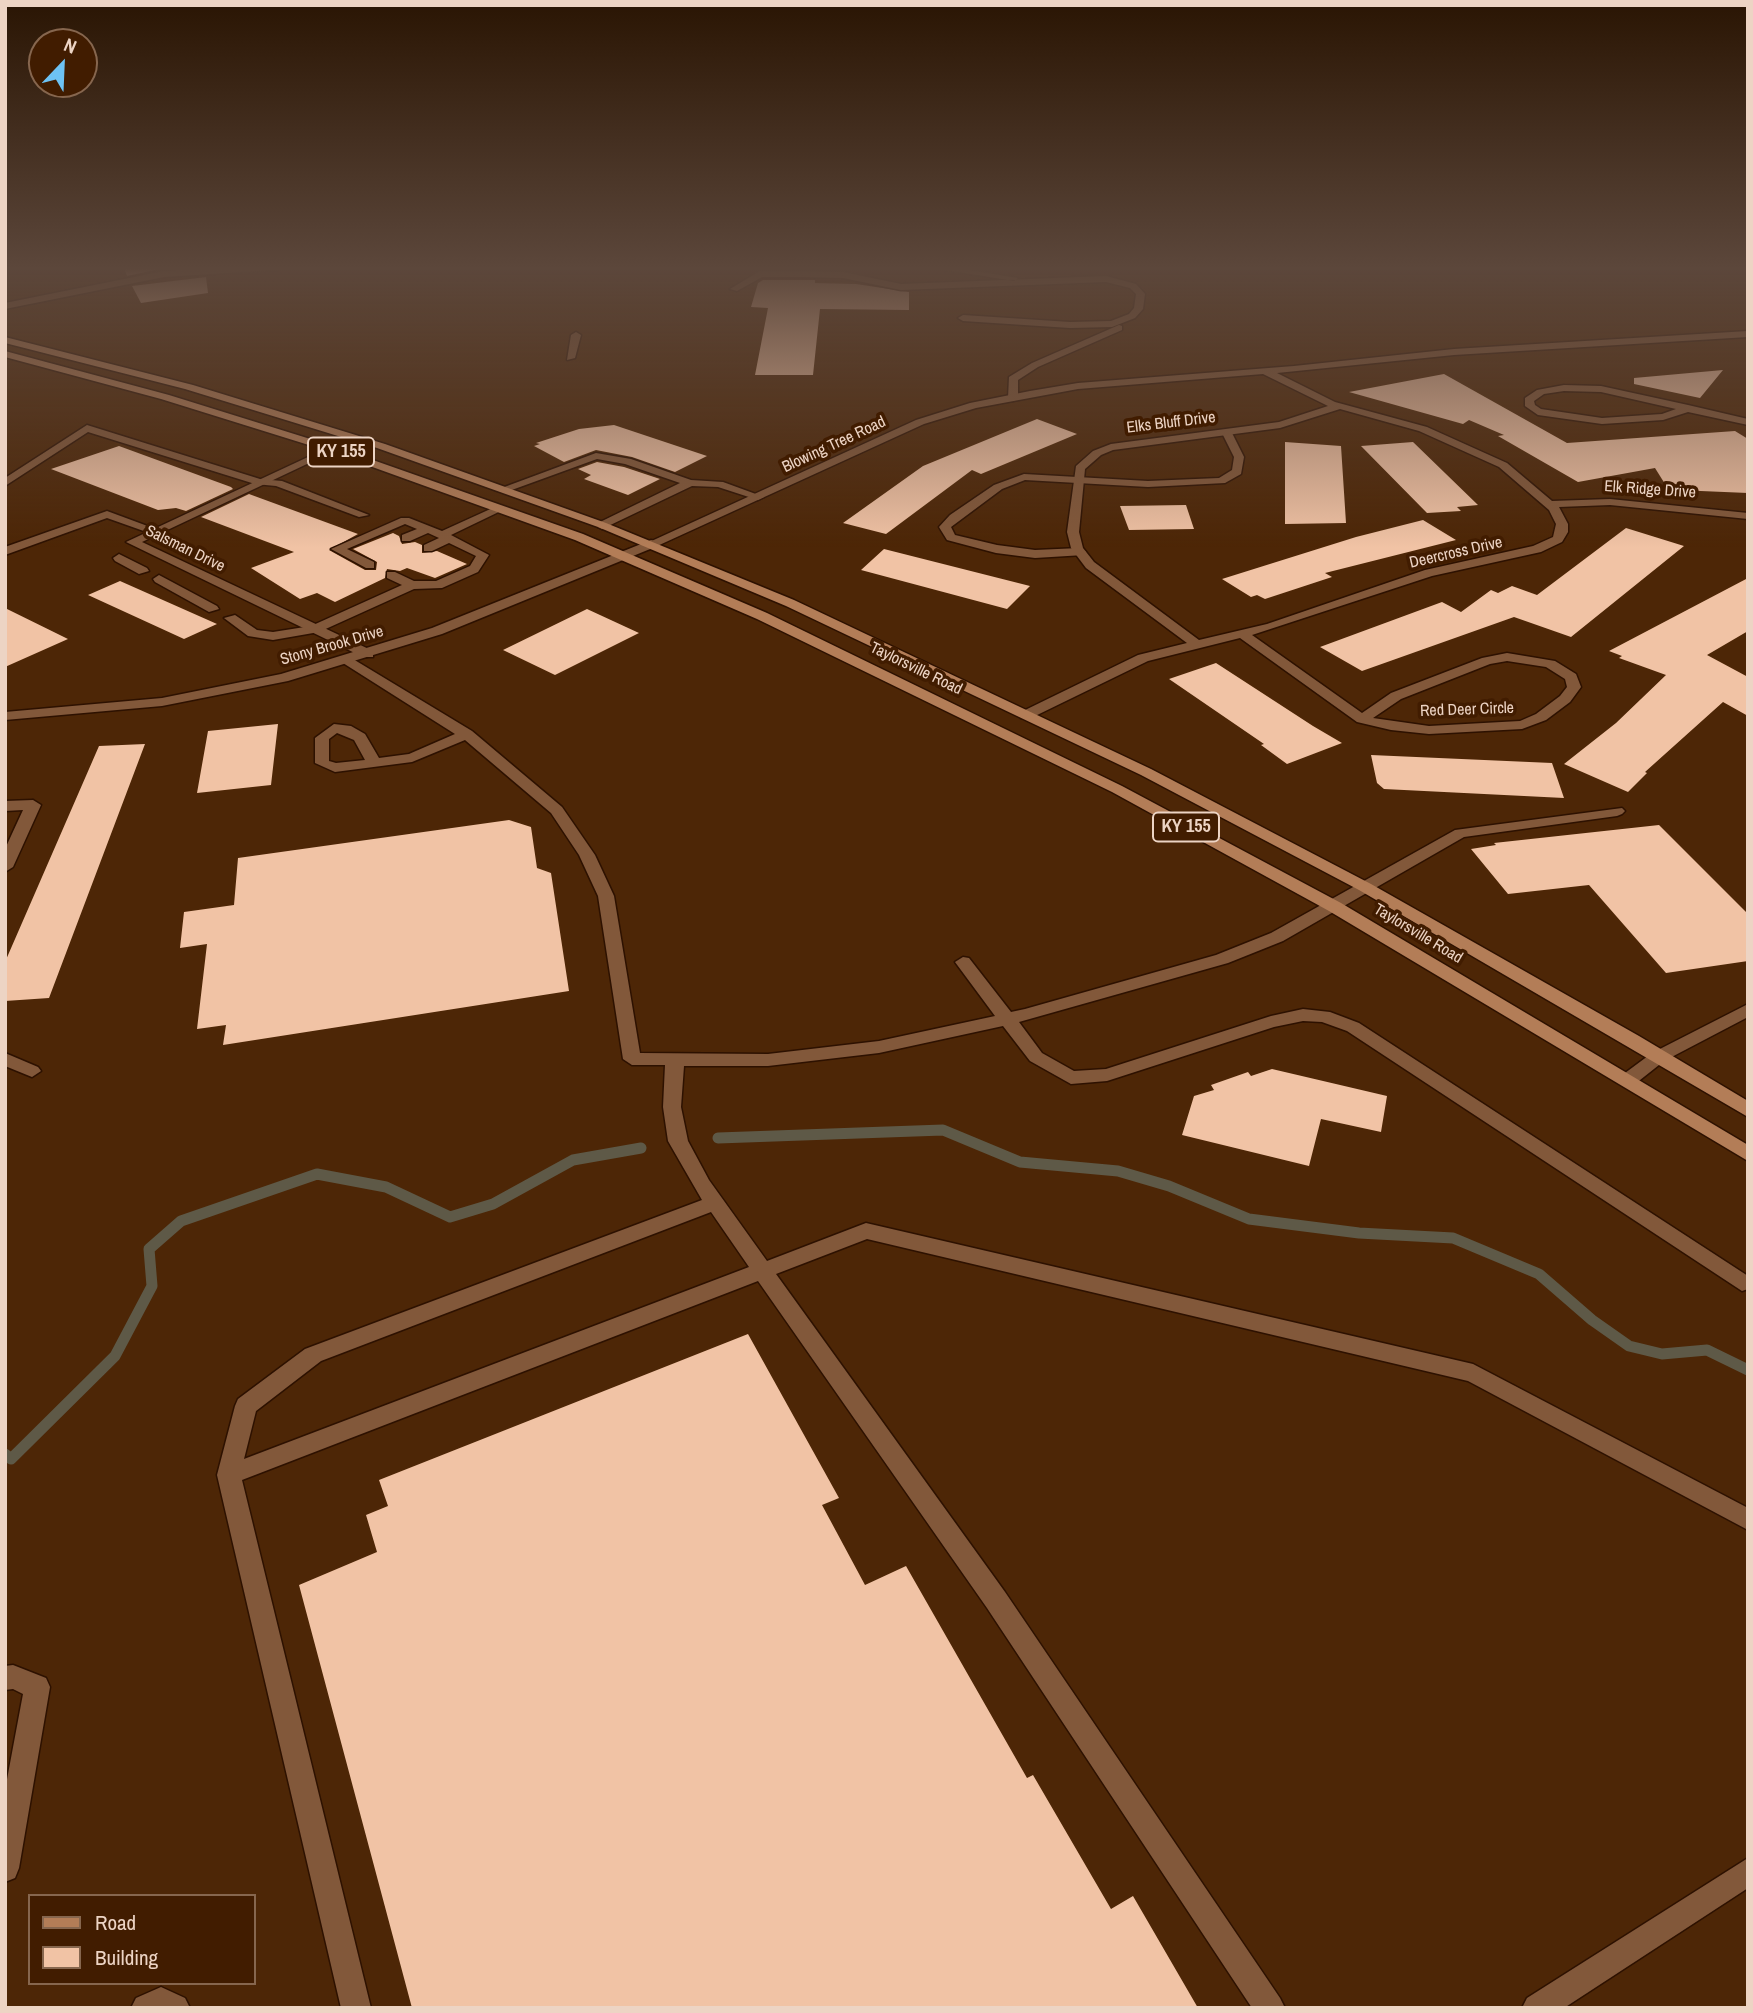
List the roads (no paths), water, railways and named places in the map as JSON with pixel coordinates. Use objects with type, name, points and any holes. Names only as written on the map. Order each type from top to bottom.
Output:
[{"type":"main road","name":"Taylorsville Road","points":[[27,360],[165,397],[332,449],[501,508],[622,555],[875,670],[1117,789],[1335,907],[1748,1154]]},
{"type":"main road","name":"Taylorsville Road","points":[[82,360],[168,382],[357,438],[652,544],[790,603],[1146,772],[1365,887],[1748,1110]]},
{"type":"street","points":[[1013,398],[1013,379],[1047,360]]},
{"type":"street","name":"Blowing Tree Road","points":[[652,544],[920,422],[974,405],[1078,386],[1390,360]]},
{"type":"street","points":[[1266,372],[1338,406],[1366,411],[1423,429],[1472,450],[1503,465],[1550,504]]},
{"type":"street","points":[[1688,408],[1663,417],[1602,421],[1538,412],[1530,406],[1529,400],[1541,392],[1564,388],[1601,389],[1688,408],[1748,422]]},
{"type":"street","name":"Elks Bluff Drive","points":[[1078,480],[1080,468],[1086,460],[1111,447],[1280,425],[1338,406]]},
{"type":"street","points":[[5,483],[88,428],[259,482],[278,483],[363,515]]},
{"type":"street","points":[[1080,552],[1035,554],[996,549],[951,537],[945,527],[954,517],[1010,481],[1024,477],[1148,484],[1221,481],[1237,472],[1239,457],[1227,433]]},
{"type":"street","name":"Salsman Drive","points":[[357,438],[132,542],[368,654]]},
{"type":"street","points":[[505,489],[596,456],[627,461],[690,483],[719,484],[758,497]]},
{"type":"street","points":[[1078,480],[1073,532],[1080,552],[1090,565],[1197,645]]},
{"type":"street","points":[[602,525],[690,483]]},
{"type":"street","name":"Elk Ridge Drive","points":[[1550,504],[1610,502],[1748,516]]},
{"type":"street","name":"Deercross Drive","points":[[1026,715],[1143,658],[1242,634],[1429,573],[1519,554],[1549,544],[1558,539],[1562,524],[1550,504]]},
{"type":"street","points":[[428,548],[501,508]]},
{"type":"street","points":[[5,551],[107,514],[155,531]]},
{"type":"street","points":[[230,618],[253,633],[273,636],[314,629],[405,578],[438,586],[474,569],[483,555],[405,520],[337,549],[367,559]]},
{"type":"street","points":[[407,538],[428,529]]},
{"type":"street","name":"Stony Brook Drive","points":[[5,716],[162,702],[259,683],[348,660],[437,631],[652,544]]},
{"type":"street","points":[[448,556],[466,546]]},
{"type":"street","points":[[143,571],[119,558],[144,548]]},
{"type":"street","points":[[180,588],[205,577]]},
{"type":"street","points":[[159,579],[180,588],[213,610]]},
{"type":"street","name":"Red Deer Circle","points":[[1242,634],[1362,719],[1429,730],[1522,726],[1541,717],[1565,699],[1574,687],[1571,677],[1550,664],[1507,657],[1487,661],[1396,696],[1362,719]]},
{"type":"street","points":[[348,660],[467,734],[493,753],[556,810],[587,856],[606,896],[632,1059],[768,1060],[879,1047],[1008,1020],[1222,959],[1277,937],[1335,907],[1460,833],[1617,810]]},
{"type":"street","points":[[374,763],[412,758],[467,734]]},
{"type":"street","points":[[5,806],[33,805],[5,867]]},
{"type":"street","points":[[963,962],[1036,1057],[1071,1078],[1107,1075],[1271,1022],[1303,1015],[1324,1016],[1364,1035],[1742,1283]]},
{"type":"street","points":[[1628,1080],[1658,1057],[1748,1010]]},
{"type":"street","points":[[5,1059],[32,1071]]},
{"type":"street","points":[[675,1059],[672,1107],[678,1140],[714,1203],[996,1600],[1270,2008]]},
{"type":"street","points":[[356,2008],[229,1475],[246,1406],[313,1355],[714,1203]]},
{"type":"street","points":[[229,1475],[866,1231],[1473,1373],[1748,1520]]},
{"type":"street","points":[[5,1678],[13,1677],[37,1687],[5,1868]]},
{"type":"street","points":[[1537,2008],[1748,1872]]},
{"type":"street","points":[[146,2008],[160,2002],[175,2008]]},
{"type":"waterway","points":[[718,1138],[943,1130],[1020,1162],[1118,1171],[1169,1186],[1249,1219],[1359,1233],[1453,1238],[1539,1274],[1592,1320],[1629,1346],[1662,1354],[1707,1350],[1748,1370]]},
{"type":"waterway","points":[[5,1454],[11,1459],[115,1356],[152,1286],[149,1249],[181,1221],[317,1174],[386,1187],[450,1217],[493,1204],[573,1160],[641,1148]]}]
